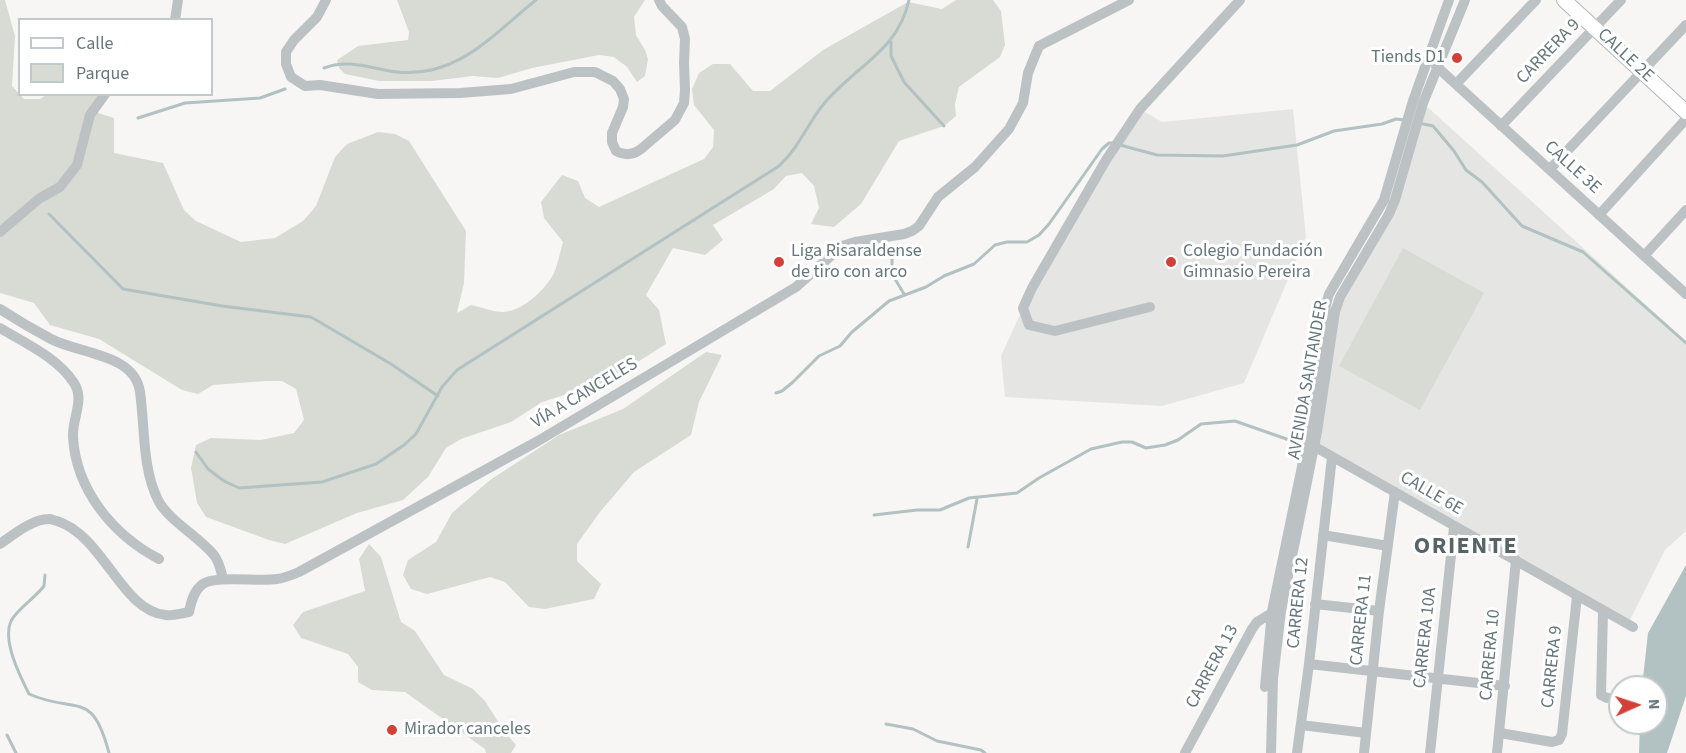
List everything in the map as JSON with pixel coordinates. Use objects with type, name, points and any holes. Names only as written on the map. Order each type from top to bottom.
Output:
[{"type":"main road","name":"CALLE 2E","points":[[1564,0],[1686,112]]},
{"type":"street","points":[[175,18],[178,0]]},
{"type":"street","points":[[326,0],[317,17],[294,40],[286,52],[285,64],[291,77],[305,86],[320,85],[378,94],[460,93],[511,89],[574,72],[595,72],[607,77],[620,89],[624,99],[612,133],[612,142],[616,151],[626,154],[636,153],[658,135],[675,120],[684,103],[686,39],[682,27],[659,0]]},
{"type":"street","name":"VÍA A CANCELES","points":[[0,544],[29,525],[48,519],[69,525],[87,539],[129,594],[146,608],[165,615],[189,612],[196,591],[204,582],[224,579],[238,581],[277,579],[299,572],[538,441],[796,287],[842,246],[912,231],[938,197],[975,167],[1013,122],[1023,103],[1028,73],[1039,46],[1129,0]]},
{"type":"street","points":[[1150,306],[1055,330],[1029,325],[1023,308],[1032,288],[1106,160],[1140,109],[1240,0]]},
{"type":"street","name":"AVENIDA SANTANDER","points":[[1311,444],[1329,294],[1384,200],[1413,101],[1449,0]]},
{"type":"street","name":"AVENIDA SANTANDER","points":[[1264,753],[1265,678],[1335,312],[1340,297],[1395,200],[1423,103],[1436,66],[1465,0]]},
{"type":"street","points":[[1456,84],[1536,0]]},
{"type":"street","name":"CARRERA 9","points":[[1501,126],[1621,0]]},
{"type":"street","points":[[1550,169],[1686,25]]},
{"type":"street","name":"CALLE 3E","points":[[1436,66],[1686,294]]},
{"type":"street","points":[[0,232],[40,198],[60,187],[77,165],[90,115],[104,96]]},
{"type":"street","points":[[1599,215],[1686,119]]},
{"type":"street","points":[[1644,256],[1686,210]]},
{"type":"street","points":[[0,309],[53,340],[120,363],[130,370],[140,390],[149,475],[159,501],[169,514],[215,556],[224,579]]},
{"type":"street","points":[[0,328],[61,368],[74,382],[79,403],[73,437],[85,488],[111,523],[133,544],[159,559]]},
{"type":"street","name":"CALLE 6E","points":[[1311,444],[1633,627]]},
{"type":"street","name":"CARRERA 12","points":[[1297,753],[1332,457]]},
{"type":"street","name":"CARRERA 11","points":[[1364,753],[1379,611],[1395,492]]},
{"type":"street","name":"CARRERA 10A","points":[[1430,753],[1454,527]]},
{"type":"street","points":[[1323,535],[1388,546]]},
{"type":"street","name":"CARRERA 10","points":[[1497,753],[1516,560]]},
{"type":"street","name":"CARRERA 9","points":[[1500,733],[1552,742],[1559,740],[1562,734],[1577,596]]},
{"type":"street","points":[[1315,604],[1379,611]]},
{"type":"street","name":"AVENIDA SANTANDER","points":[[1271,753],[1277,611]]},
{"type":"street","name":"CARRERA 13","points":[[1185,753],[1252,629],[1277,611]]},
{"type":"street","points":[[1603,611],[1601,695],[1608,698]]},
{"type":"street","points":[[1309,664],[1505,686]]},
{"type":"street","points":[[1301,725],[1366,733]]},
{"type":"shaded area","points":[[1423,103],[1686,341],[1686,531],[1665,550],[1628,624],[1314,446],[1335,312],[1389,214]]},
{"type":"shaded area","name":"Colegio Fundación Gimnasio Pereira","points":[[1140,109],[1162,122],[1293,109],[1306,237],[1244,383],[1162,406],[1005,397],[1001,356],[1023,308]]},
{"type":"shaded area","points":[[1686,565],[1686,696],[1667,753],[1639,753],[1640,735],[1668,735],[1668,680],[1684,592],[1676,603],[1667,627],[1658,675],[1643,675],[1648,633]]},
{"type":"green space","points":[[0,0],[5,0],[15,36],[12,86],[18,92],[18,96],[24,99],[40,99],[44,96],[104,96],[98,113],[114,118],[114,153],[163,163],[184,210],[196,221],[241,242],[275,238],[303,221],[316,206],[335,157],[347,144],[378,132],[395,134],[409,141],[466,231],[464,283],[457,313],[471,305],[499,312],[511,311],[526,304],[545,286],[554,273],[563,242],[544,218],[541,202],[562,175],[578,181],[585,198],[599,207],[704,159],[713,147],[714,130],[694,105],[692,89],[699,73],[713,64],[730,64],[753,91],[770,91],[823,50],[908,2],[942,9],[956,0],[993,0],[1001,11],[1005,45],[1000,57],[959,87],[955,104],[956,116],[944,126],[899,141],[861,204],[834,227],[811,224],[819,208],[814,186],[802,173],[786,176],[774,189],[713,225],[723,240],[705,255],[673,248],[646,295],[659,310],[666,344],[608,381],[542,402],[511,422],[461,439],[446,448],[428,477],[403,500],[357,513],[285,544],[206,517],[197,503],[191,468],[196,445],[211,438],[261,440],[294,433],[304,420],[296,389],[282,381],[266,381],[213,385],[198,394],[182,390],[99,339],[50,325],[34,303],[0,293]]},
{"type":"green space","points":[[397,0],[645,0],[634,17],[636,35],[648,59],[645,76],[637,82],[627,67],[614,57],[599,55],[532,68],[498,78],[473,76],[432,81],[379,81],[345,74],[339,68],[337,60],[358,46],[408,40],[409,32]]},
{"type":"green space","points":[[1403,248],[1484,293],[1420,410],[1339,366]]},
{"type":"green space","points":[[706,352],[722,355],[699,402],[691,435],[634,472],[600,512],[577,544],[577,561],[601,584],[594,599],[545,609],[529,607],[505,582],[490,577],[427,594],[411,589],[403,575],[408,560],[436,542],[452,513],[490,480],[559,435],[623,409]]},
{"type":"green space","points":[[369,544],[381,557],[401,622],[415,631],[444,675],[473,689],[485,701],[516,745],[511,753],[486,753],[485,749],[405,692],[372,690],[358,682],[358,667],[348,654],[301,638],[293,625],[303,612],[365,591],[359,559]]},
{"type":"waterway","points":[[324,68],[342,64],[397,72],[419,72],[438,68],[456,61],[489,40],[536,0]]},
{"type":"waterway","points":[[196,452],[208,469],[224,481],[239,488],[322,482],[376,464],[416,434],[442,387],[457,370],[779,166],[792,152],[822,106],[834,92],[885,46],[903,18],[909,0]]},
{"type":"waterway","points":[[891,42],[891,56],[904,82],[944,126]]},
{"type":"waterway","points":[[138,118],[185,103],[260,98],[285,89]]},
{"type":"waterway","points":[[1120,145],[1157,155],[1223,156],[1297,145],[1334,131],[1382,124],[1396,119],[1404,120]]},
{"type":"waterway","points":[[1419,123],[1433,126],[1454,151],[1466,170],[1482,182],[1522,226],[1583,252],[1686,343]]},
{"type":"waterway","points":[[776,393],[793,382],[819,356],[840,346],[852,332],[889,301],[926,287],[944,276],[974,264],[995,245],[1007,242],[1027,242],[1039,235],[1102,149],[1109,143],[1113,143]]},
{"type":"waterway","points":[[49,214],[123,289],[222,306],[311,317],[391,364],[438,396]]},
{"type":"waterway","points":[[892,248],[892,274],[904,294]]},
{"type":"waterway","points":[[874,515],[940,510],[969,498],[1017,493],[1091,449],[1122,442],[1132,442],[1146,448],[1165,445],[1178,440],[1201,424],[1235,421],[1295,442]]},
{"type":"waterway","points":[[968,547],[977,499]]},
{"type":"waterway","points":[[45,575],[44,586],[17,612],[11,621],[9,638],[13,658],[29,694],[89,711],[103,733],[109,753]]},
{"type":"waterway","points":[[1654,753],[1666,656],[1672,629],[1686,588]]},
{"type":"waterway","points":[[886,724],[913,729],[937,741],[981,750],[985,753]]},
{"type":"waterway","points":[[7,735],[16,753]]},
{"type":"place","name":"Tiends D1","points":[[1457,58]]},
{"type":"place","name":"Liga Risaraldense de tiro con arco","points":[[779,262]]},
{"type":"place","name":"Colegio Fundación Gimnasio Pereira","points":[[1171,262]]},
{"type":"place","name":"Mirador canceles","points":[[392,730]]},
{"type":"district","name":"ORIENTE","points":[[1466,548]]}]
